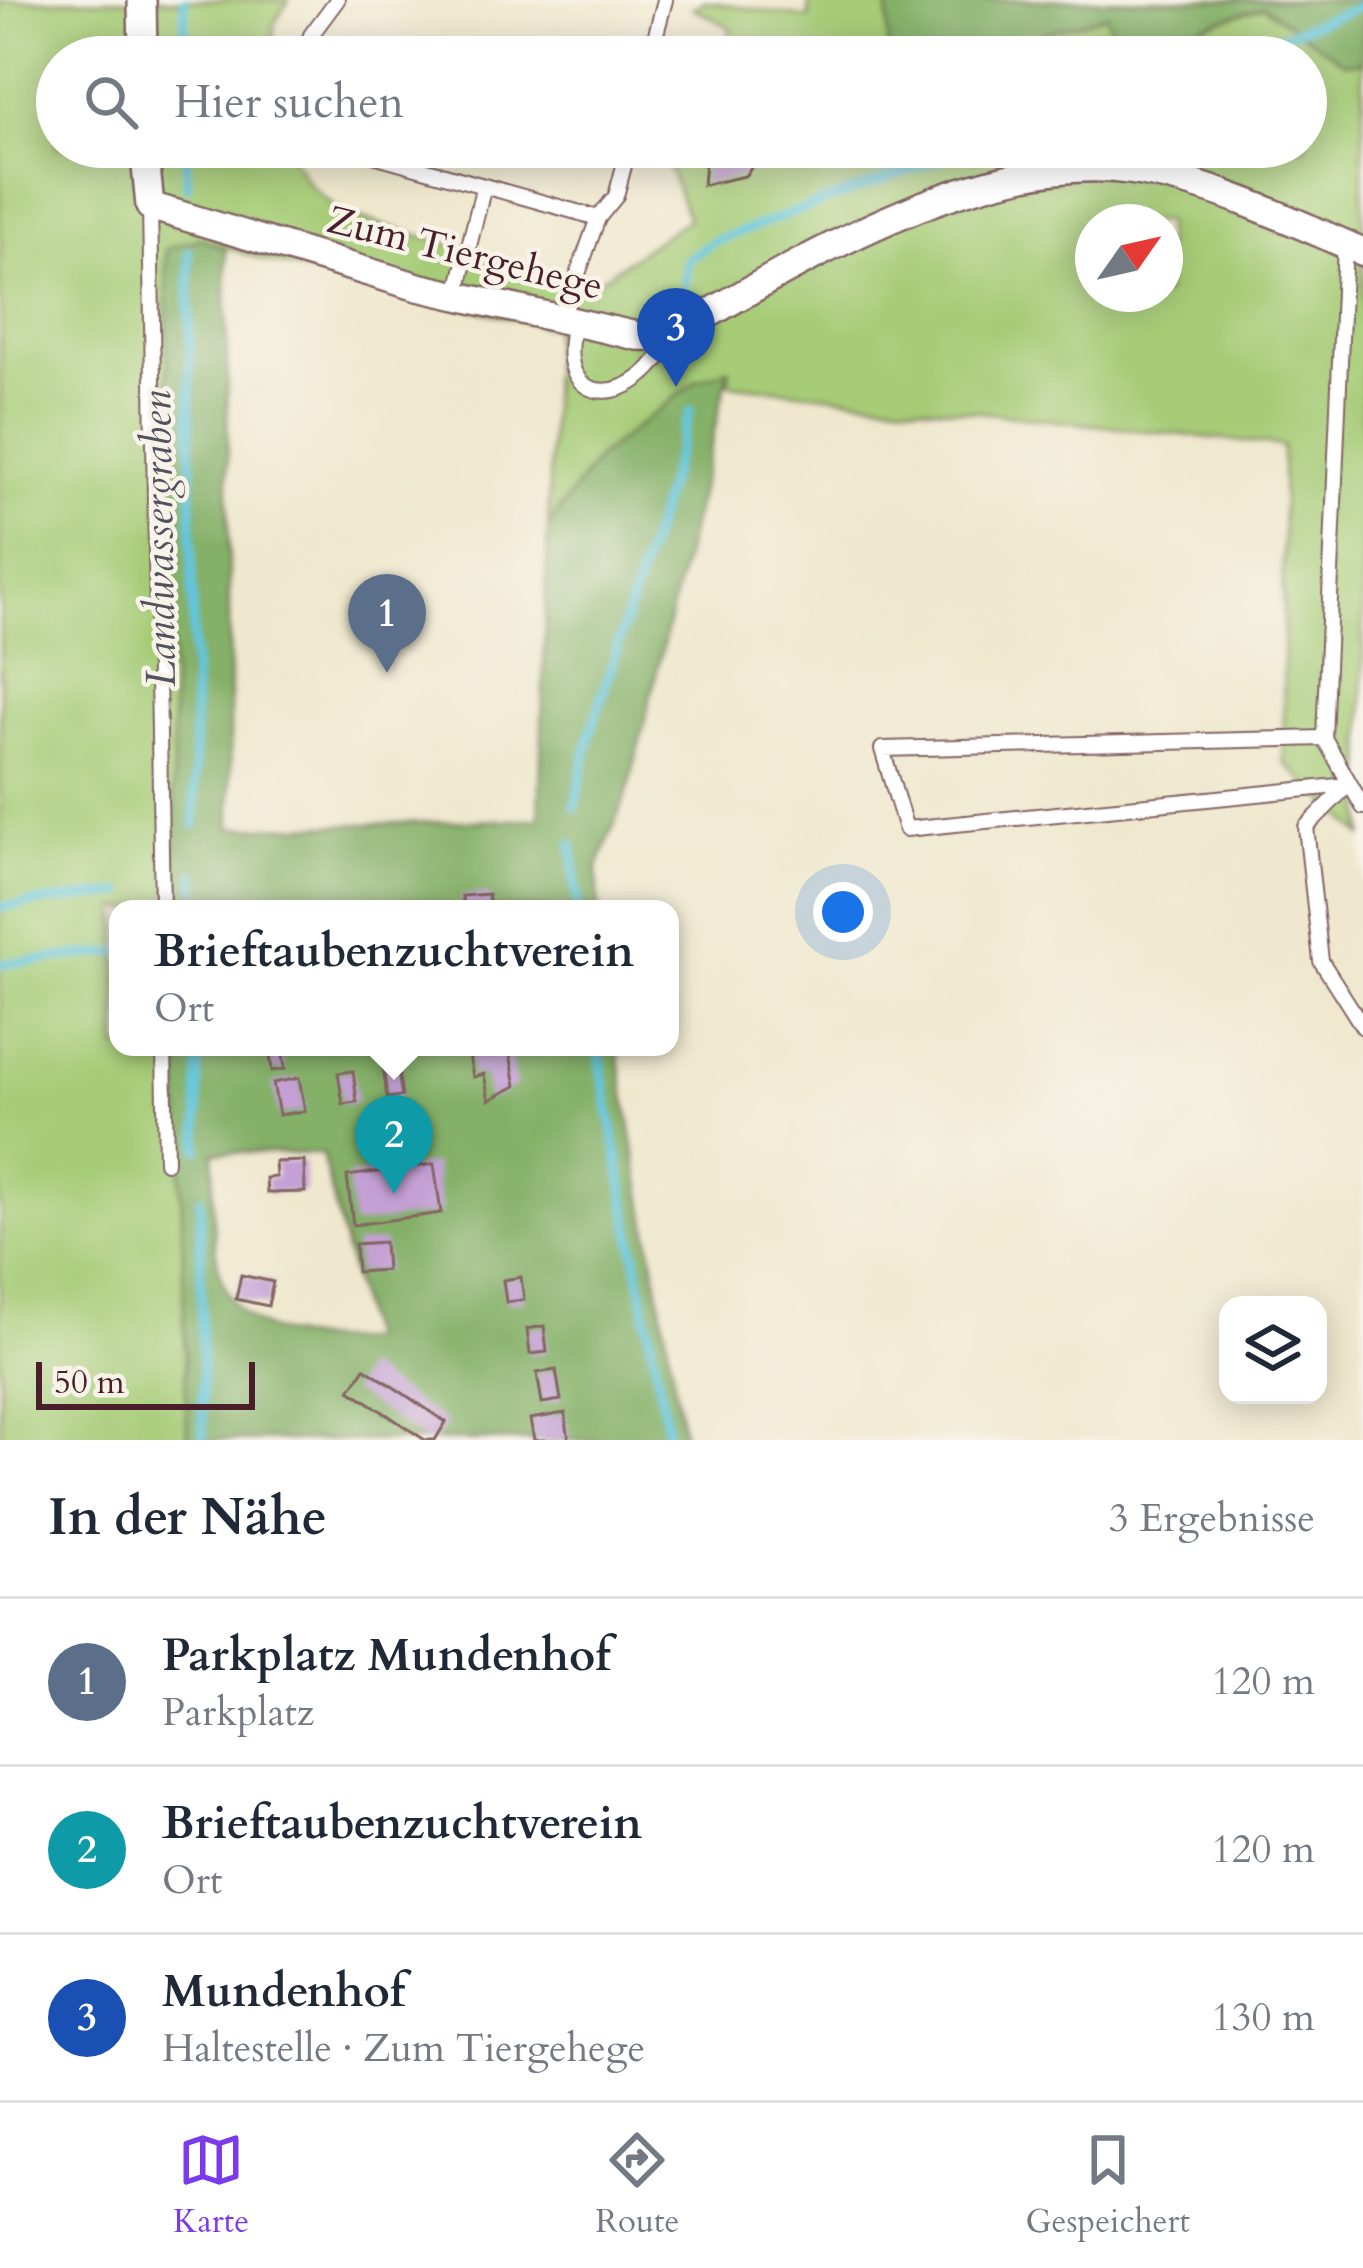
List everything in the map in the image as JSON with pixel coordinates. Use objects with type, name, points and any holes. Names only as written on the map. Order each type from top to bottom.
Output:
[{"type":"street","points":[[142,0],[143,36]]},
{"type":"street","points":[[147,168],[150,206]]},
{"type":"street","points":[[669,337],[884,225],[975,188],[1047,171],[1124,169],[1185,180],[1354,248]]},
{"type":"street","name":"Zum Tiergehege","points":[[150,206],[457,295],[567,322],[669,337]]},
{"type":"lane","points":[[310,36],[337,0]]},
{"type":"lane","points":[[656,36],[665,0]]},
{"type":"lane","points":[[414,168],[598,218]]},
{"type":"lane","points":[[623,168],[616,196],[598,218],[567,322],[570,363],[585,388],[598,393],[625,387],[663,355],[669,337]]},
{"type":"lane","points":[[457,295],[483,189]]},
{"type":"lane","points":[[150,206],[162,900]]},
{"type":"lane","points":[[1354,248],[1324,738],[1363,807]]},
{"type":"lane","points":[[1324,738],[882,748],[906,829],[1348,785]]},
{"type":"lane","points":[[1348,785],[1306,827],[1321,961],[1363,1027]]},
{"type":"lane","points":[[164,1056],[166,1162]]},
{"type":"green space","points":[[0,0],[289,0],[274,24],[274,36],[36,36],[36,168],[299,168],[341,213],[592,285],[688,219],[669,168],[1327,168],[1327,36],[729,36],[731,28],[693,8],[705,1],[809,18],[809,0],[1363,0],[1363,836],[1284,762],[1282,446],[729,384],[729,370],[599,456],[548,526],[553,328],[265,261],[201,238],[172,823],[175,900],[109,900],[109,1056],[178,1056],[187,1440],[0,1440]]},
{"type":"green space","points":[[888,0],[1363,0],[1363,62],[1345,63],[1327,51],[1327,36],[1305,36],[1263,7],[1170,36],[1112,36],[1107,15],[1040,36],[888,36]]},
{"type":"green space","points":[[201,238],[226,249],[231,828],[539,819],[548,526],[599,456],[696,381],[729,369],[629,787],[597,869],[599,900],[175,900],[166,249]]},
{"type":"green space","points":[[178,1056],[619,1056],[684,1440],[187,1440]],"holes":[[[214,1152],[322,1154],[368,1340],[278,1332],[250,1319],[231,1298],[214,1238]]]},
{"type":"building","points":[[705,168],[751,168],[745,176],[703,185]]},
{"type":"building","points":[[488,894],[489,900],[463,900],[462,896]]},
{"type":"building","points":[[270,1056],[283,1056],[285,1069],[272,1071]]},
{"type":"building","points":[[469,1056],[510,1056],[516,1086],[489,1100],[484,1074],[473,1077]]},
{"type":"building","points":[[397,1065],[402,1096],[387,1098],[383,1067]]},
{"type":"building","points":[[353,1071],[357,1102],[343,1104],[338,1073]]},
{"type":"building","points":[[299,1078],[305,1111],[279,1115],[273,1083]]},
{"type":"building","points":[[304,1161],[305,1192],[267,1193],[266,1178],[276,1177],[275,1162]]},
{"type":"building","points":[[434,1164],[441,1213],[353,1225],[347,1176]]},
{"type":"building","points":[[384,1242],[386,1270],[357,1272],[355,1244]]},
{"type":"building","points":[[241,1275],[273,1282],[268,1306],[236,1299]]},
{"type":"building","points":[[521,1277],[524,1300],[506,1302],[503,1280]]},
{"type":"building","points":[[544,1326],[547,1352],[530,1354],[527,1329]]},
{"type":"building","points":[[365,1368],[446,1422],[435,1440],[425,1440],[350,1390]]},
{"type":"building","points":[[556,1370],[561,1400],[542,1403],[537,1373]]},
{"type":"building","points":[[565,1413],[569,1440],[534,1440],[530,1419]]},
{"type":"waterway","name":"Landwassergraben","points":[[184,0],[185,36]]},
{"type":"waterway","points":[[1280,36],[1363,6]]},
{"type":"waterway","name":"Landwassergraben","points":[[187,168],[187,187]]},
{"type":"waterway","points":[[685,283],[687,260],[713,242],[916,168]]},
{"type":"waterway","name":"Landwassergraben","points":[[189,252],[195,825]]},
{"type":"waterway","points":[[575,807],[590,735],[690,411]]},
{"type":"waterway","points":[[572,844],[577,900]]},
{"type":"waterway","name":"Landwassergraben","points":[[195,874],[196,889]]},
{"type":"waterway","points":[[0,907],[122,893]]},
{"type":"waterway","points":[[0,964],[109,953]]},
{"type":"waterway","name":"Landwassergraben","points":[[198,1056],[199,1149]]},
{"type":"waterway","points":[[600,1056],[669,1440]]},
{"type":"waterway","name":"Landwassergraben","points":[[200,1199],[203,1440]]},
{"type":"place","name":"Mundenhof","points":[[676,387]]},
{"type":"place","name":"Parkplatz Mundenhof","points":[[387,673]]},
{"type":"place","name":"Brieftaubenzuchtverein","points":[[394,1194]]}]
